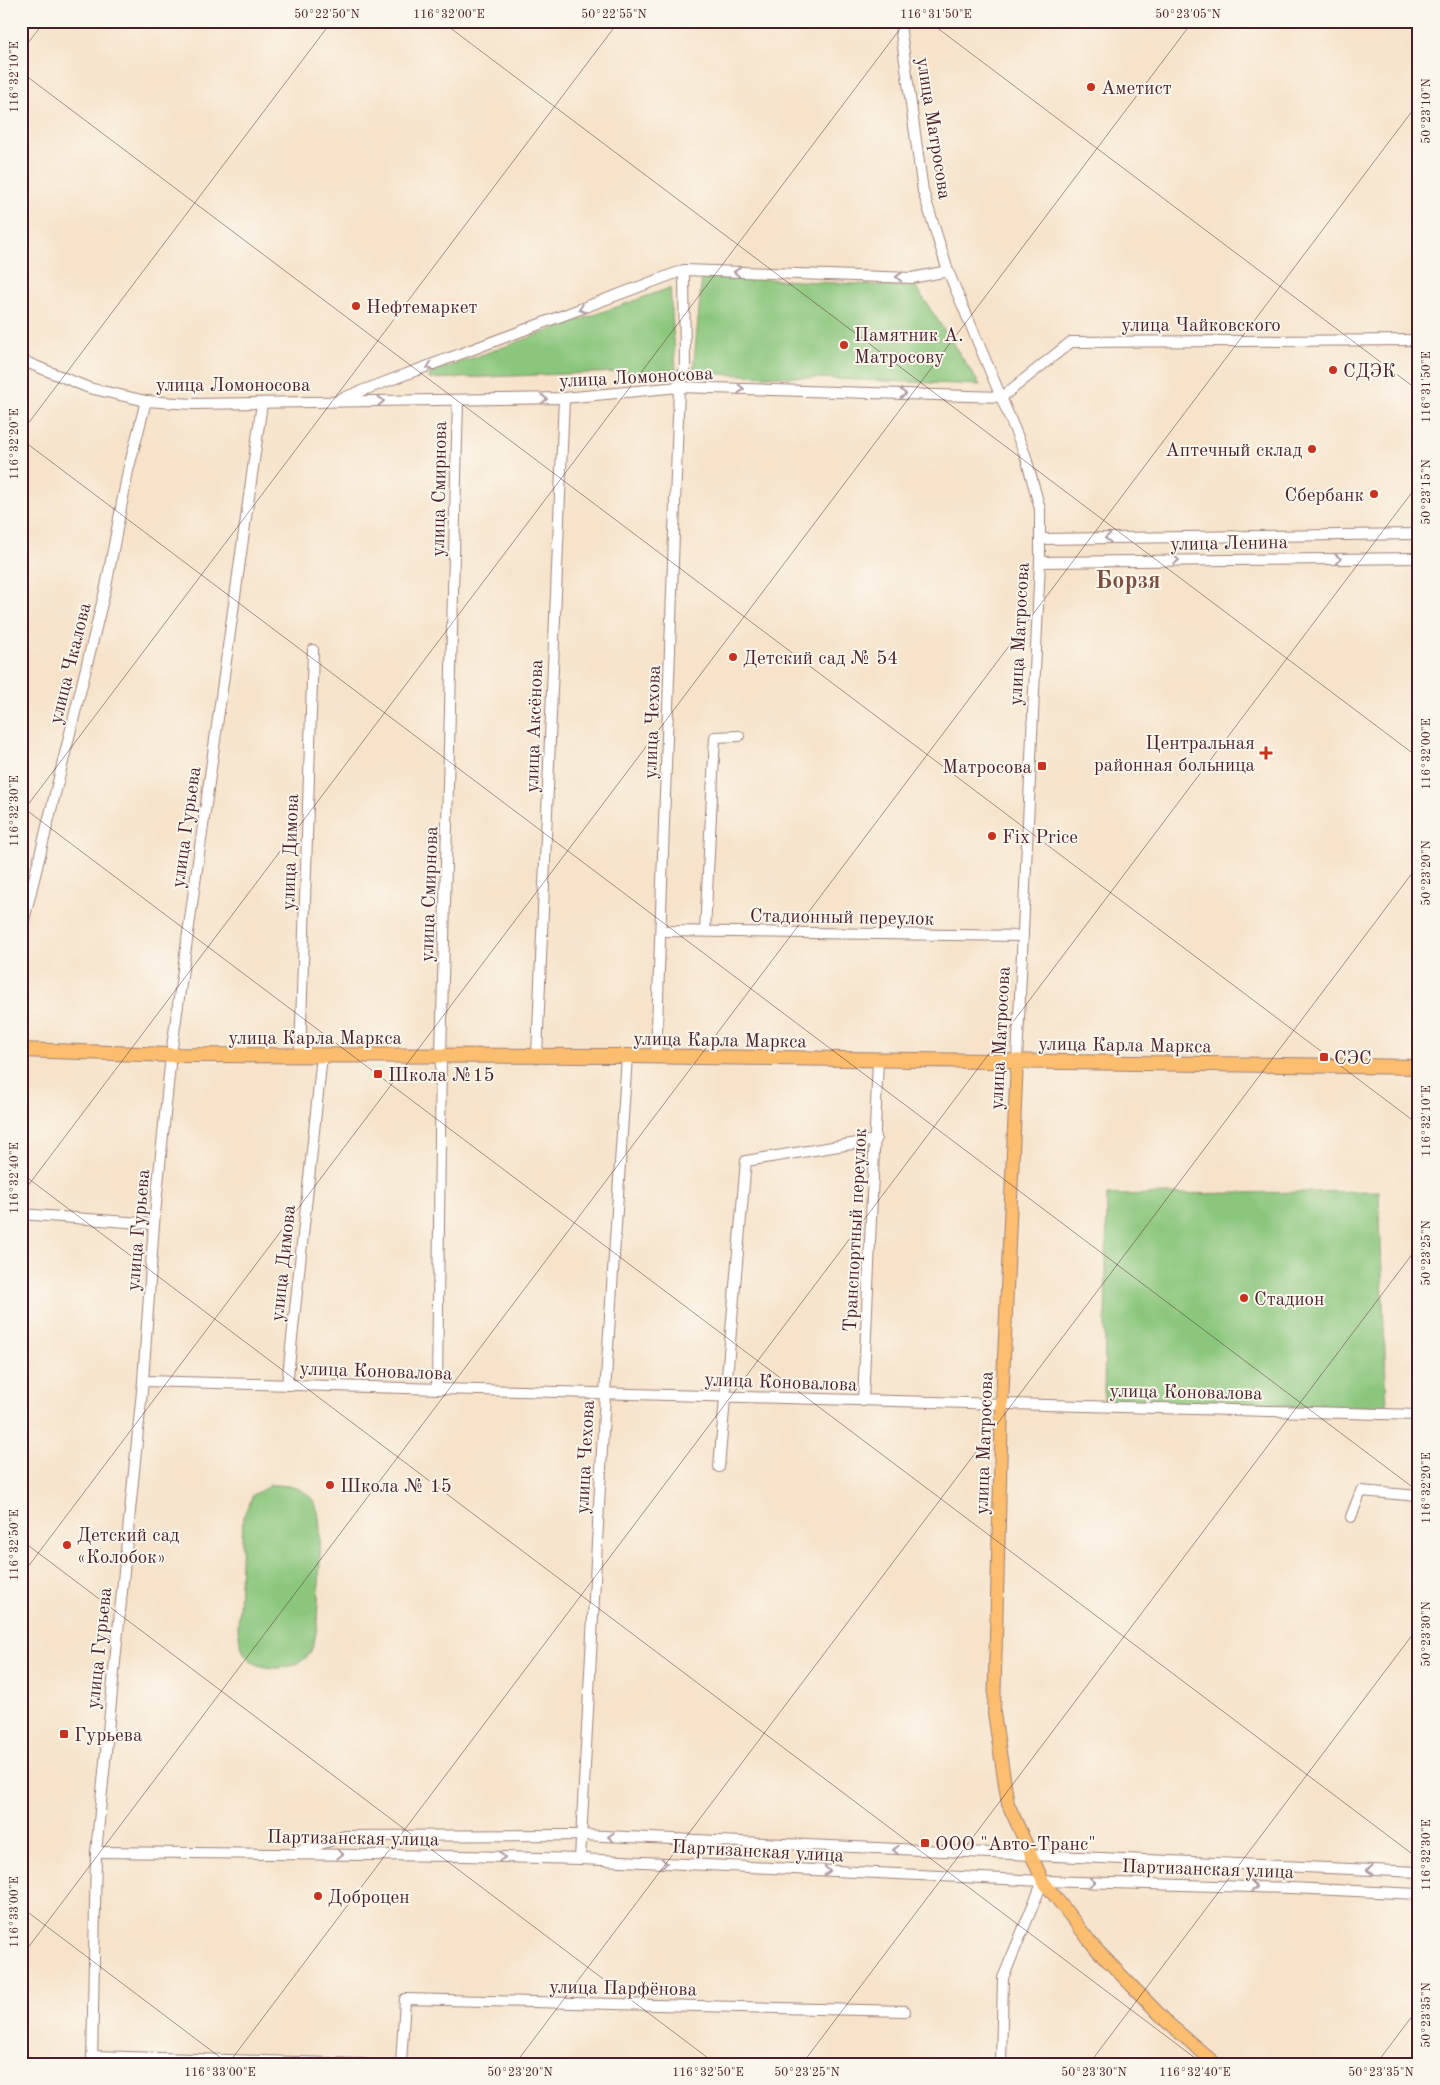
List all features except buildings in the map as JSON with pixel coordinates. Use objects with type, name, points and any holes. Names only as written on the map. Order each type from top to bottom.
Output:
[{"type":"highway","name":"улица Карла Маркса","points":[[21,1050],[171,1055],[627,1056],[1419,1067]]},
{"type":"main road","name":"улица Матросова","points":[[1017,1061],[1002,1404],[994,1713],[1008,1804],[1043,1881],[1096,1949],[1168,2023],[1212,2062]]},
{"type":"street","name":"улица Матросова","points":[[902,21],[900,25],[923,191],[948,271],[1025,454],[1040,509],[1040,562],[1017,1061]]},
{"type":"street","name":"улица Ломоносова","points":[[332,402],[684,270],[912,278],[948,271]]},
{"type":"street","name":"улица Чехова","points":[[656,1057],[662,931],[679,388],[685,367],[684,270]]},
{"type":"street","name":"улица Чайковского","points":[[1002,397],[1071,342],[1419,340]]},
{"type":"street","name":"улица Ломоносова","points":[[21,360],[90,388],[146,401],[193,404],[564,398],[679,388],[1002,397]]},
{"type":"street","name":"улица Аксёнова","points":[[537,1056],[564,398]]},
{"type":"street","name":"улица Смирнова","points":[[437,1389],[441,1056],[458,400]]},
{"type":"street","name":"улица Чкалова","points":[[21,932],[106,587],[128,471],[146,401]]},
{"type":"street","name":"улица Гурьева","points":[[92,2060],[96,1852],[143,1381],[154,1224],[171,1055],[262,403]]},
{"type":"street","name":"улица Ленина","points":[[1040,539],[1419,534]]},
{"type":"street","name":"улица Ленина","points":[[1040,562],[1419,558]]},
{"type":"street","name":"улица Димова","points":[[300,1056],[313,650]]},
{"type":"street","points":[[705,931],[715,737],[739,736]]},
{"type":"street","name":"Стадионный переулок","points":[[662,931],[1023,936]]},
{"type":"street","name":"улица Димова","points":[[287,1385],[322,1056]]},
{"type":"street","name":"улица Чехова","points":[[580,1859],[605,1394],[627,1056]]},
{"type":"street","name":"Транспортный переулок","points":[[863,1401],[876,1140],[878,1060]]},
{"type":"street","points":[[719,1466],[746,1161],[876,1140]]},
{"type":"street","points":[[21,1214],[154,1224]]},
{"type":"street","name":"улица Коновалова","points":[[143,1381],[1419,1415]]},
{"type":"street","points":[[1351,1517],[1361,1491],[1419,1496]]},
{"type":"street","name":"Партизанская улица","points":[[291,1854],[345,1836],[580,1835],[1419,1872]]},
{"type":"street","name":"Партизанская улица","points":[[96,1852],[580,1859],[1043,1881],[1291,1888],[1419,1894]]},
{"type":"street","points":[[1000,2064],[1003,1978],[1043,1881]]},
{"type":"street","name":"улица Парфёнова","points":[[400,2064],[406,1999],[905,2011]]},
{"type":"street","points":[[92,2060],[363,2064]]},
{"type":"green space","points":[[702,276],[916,287],[980,385],[693,373]]},
{"type":"green space","points":[[670,288],[676,370],[429,379],[430,373]]},
{"type":"green space","name":"Стадион","points":[[1379,1191],[1387,1409],[1104,1401],[1107,1195]]},
{"type":"green space","points":[[271,1485],[297,1488],[308,1495],[316,1506],[320,1530],[317,1628],[313,1645],[309,1654],[304,1659],[282,1668],[265,1667],[251,1661],[245,1655],[238,1629],[243,1517],[253,1495]]},
{"type":"place","name":"Аметист","points":[[1091,87]]},
{"type":"place","name":"Нефтемаркет","points":[[356,306]]},
{"type":"place","name":"Памятник А. Матросову","points":[[844,345]]},
{"type":"place","name":"СДЭК","points":[[1333,370]]},
{"type":"place","name":"Аптечный склад","points":[[1312,449]]},
{"type":"place","name":"Сбербанк","points":[[1374,494]]},
{"type":"place","name":"Детский сад № 54","points":[[733,657]]},
{"type":"place","name":"Центральная районная больница","points":[[1266,753]]},
{"type":"place","name":"Матросова","points":[[1042,766]]},
{"type":"place","name":"Fix Price","points":[[992,836]]},
{"type":"place","name":"СЭС","points":[[1324,1057]]},
{"type":"place","name":"Школа №15","points":[[378,1074]]},
{"type":"place","name":"Стадион","points":[[1244,1298]]},
{"type":"place","name":"Школа № 15","points":[[330,1485]]},
{"type":"place","name":"Детский сад «Колобок»","points":[[67,1545]]},
{"type":"place","name":"Гурьева","points":[[64,1734]]},
{"type":"place","name":"ООО \"Авто-Транс\"","points":[[925,1843]]},
{"type":"place","name":"Доброцен","points":[[318,1896]]},
{"type":"district","name":"Борзя","points":[[1128,580]]}]
